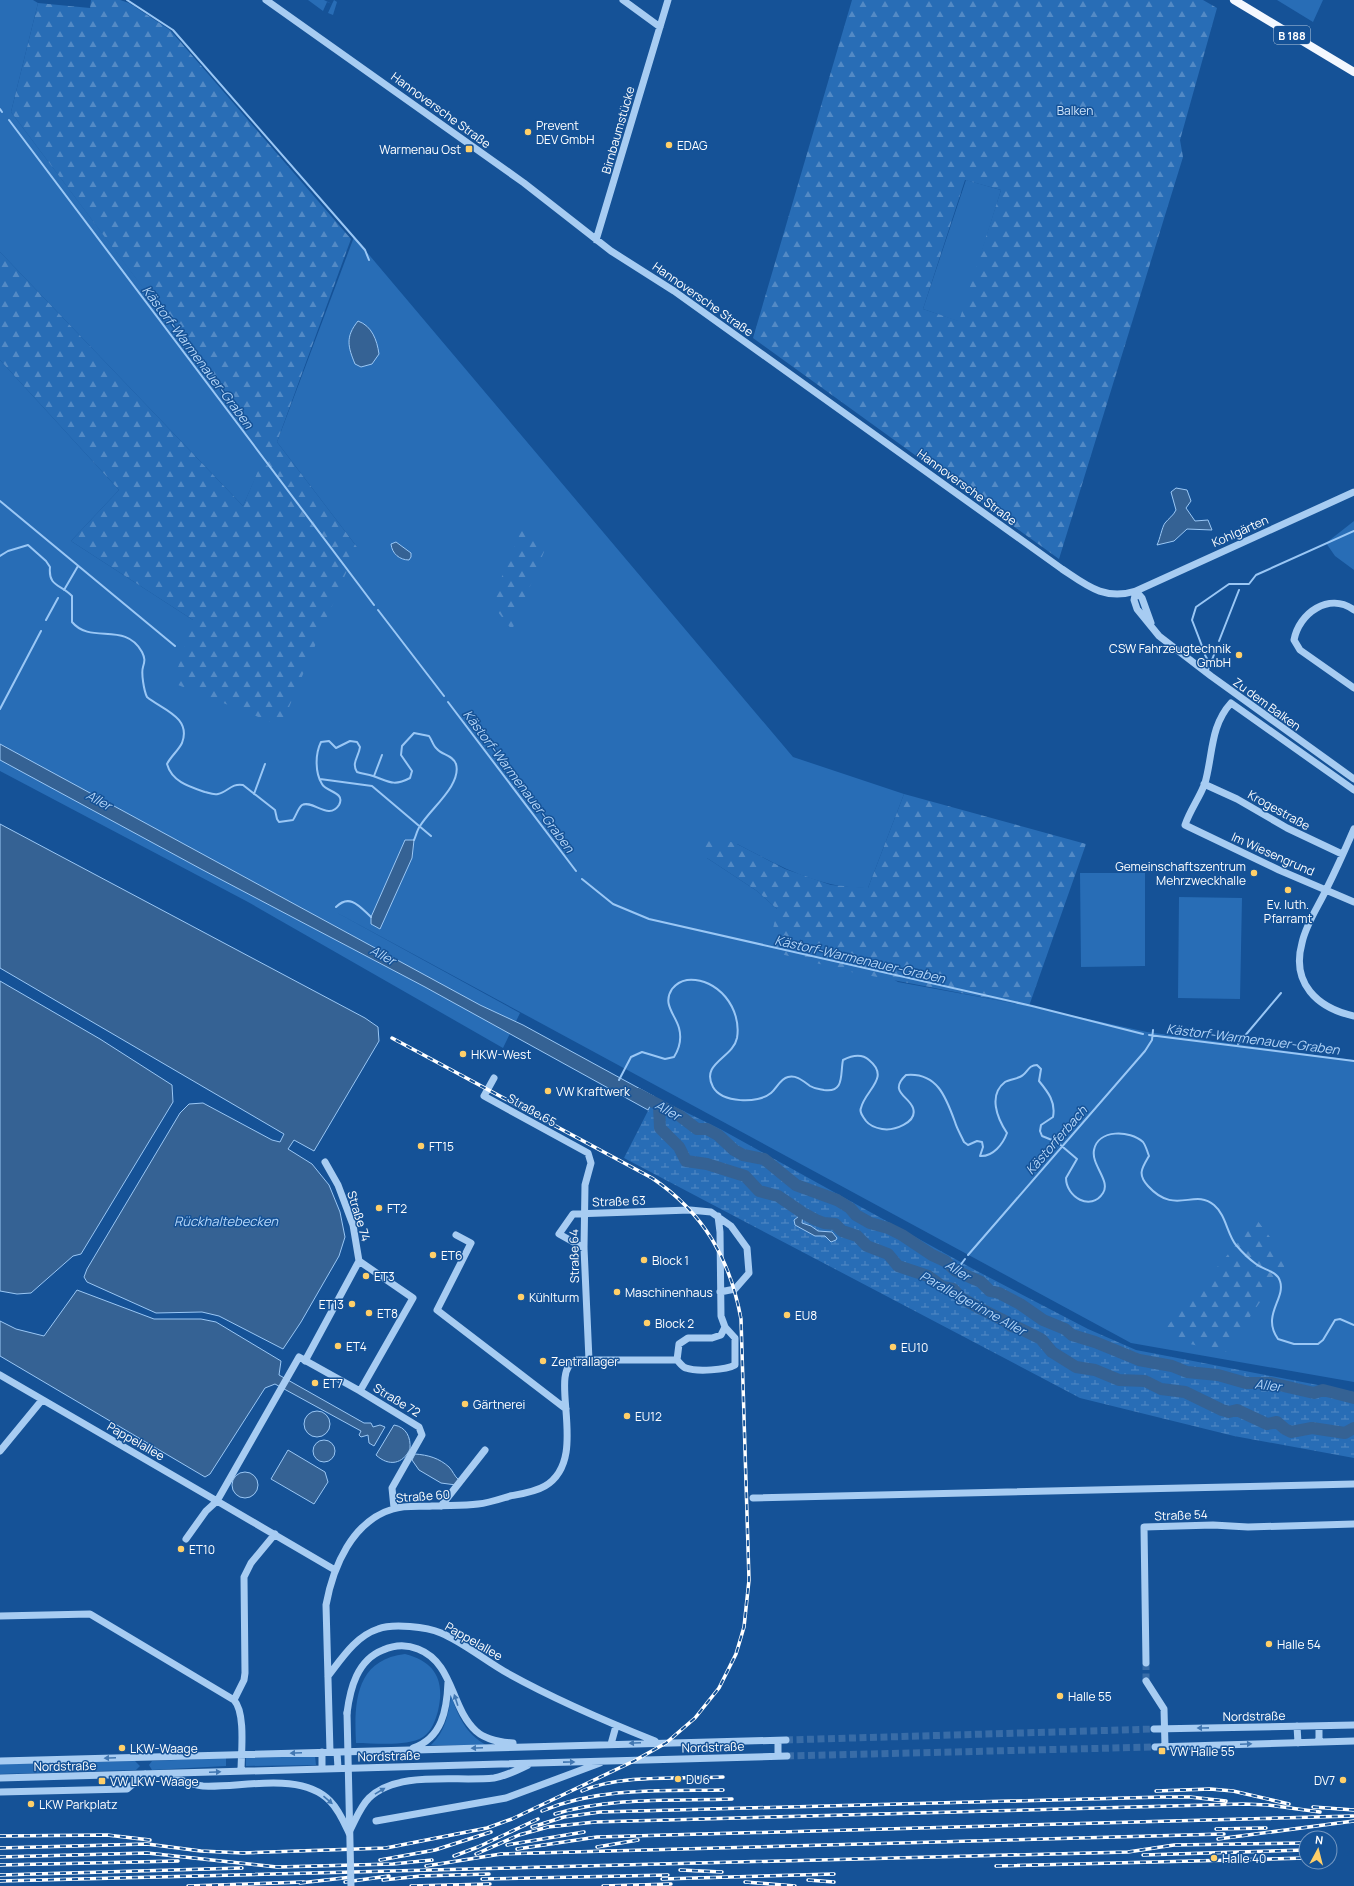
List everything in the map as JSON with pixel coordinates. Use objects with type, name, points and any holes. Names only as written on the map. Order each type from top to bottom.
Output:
[{"type":"main road","name":"B 188","points":[[1234,0],[1354,72]]},
{"type":"street","name":"Hannoversche Straße","points":[[266,0],[524,183],[611,251],[680,295],[1086,585],[1098,591],[1115,595],[1122,595],[1136,591]]},
{"type":"street","points":[[623,0],[660,27]]},
{"type":"street","name":"Birnbaumstücke","points":[[596,240],[668,0]]},
{"type":"street","name":"Kohlgärten","points":[[1136,591],[1354,492]]},
{"type":"street","name":"Zu dem Balken","points":[[1136,591],[1134,600],[1137,609],[1167,643],[1354,779]]},
{"type":"street","points":[[1354,610],[1346,605],[1336,603],[1317,607],[1306,617],[1295,633],[1294,640],[1300,650],[1354,688]]},
{"type":"street","points":[[1204,784],[1216,727],[1222,713],[1231,703],[1354,790]]},
{"type":"street","name":"Im Wiesengrund","points":[[1204,784],[1185,825],[1279,870],[1354,902]]},
{"type":"street","name":"Krogestraße","points":[[1204,784],[1237,799],[1287,828],[1342,854]]},
{"type":"street","points":[[1354,829],[1303,937],[1299,956],[1300,973],[1307,988],[1316,999],[1343,1014],[1354,1016]]},
{"type":"street","name":"Straße 65","points":[[494,1078],[484,1096],[588,1153]]},
{"type":"street","name":"Straße 64","points":[[588,1153],[590,1164],[584,1185],[584,1248],[589,1360]]},
{"type":"street","name":"Straße 74","points":[[305,1361],[359,1261],[353,1225],[338,1185],[325,1162]]},
{"type":"street","name":"Straße 63","points":[[584,1248],[559,1234],[573,1214],[690,1210],[711,1212],[718,1216]]},
{"type":"street","points":[[718,1216],[731,1226],[747,1248],[749,1273],[735,1289],[720,1292]]},
{"type":"street","points":[[718,1216],[720,1232],[720,1292],[722,1316],[725,1328],[735,1338],[735,1365],[728,1369],[692,1370],[684,1368],[677,1360],[679,1344],[688,1338],[712,1338],[721,1335],[725,1328]]},
{"type":"street","points":[[456,1235],[471,1243],[437,1310],[566,1409]]},
{"type":"street","points":[[359,1261],[413,1298],[360,1391]]},
{"type":"street","points":[[186,1539],[206,1511],[217,1501],[299,1358],[305,1361]]},
{"type":"street","name":"Straße 60","points":[[338,1768],[334,1752],[328,1676],[326,1605],[335,1570],[356,1534],[367,1522],[394,1508],[478,1504],[535,1490],[550,1482],[559,1472],[565,1458],[567,1442],[564,1378],[567,1366],[576,1360],[589,1360]]},
{"type":"street","points":[[589,1360],[677,1360]]},
{"type":"street","name":"Straße 72","points":[[305,1361],[360,1391],[419,1427],[422,1435],[392,1488],[394,1508]]},
{"type":"street","name":"Pappelallee","points":[[0,1376],[335,1570]]},
{"type":"street","points":[[0,1451],[42,1400]]},
{"type":"street","points":[[441,1506],[485,1450]]},
{"type":"street","points":[[753,1498],[1354,1484]]},
{"type":"street","name":"Straße 54","points":[[1146,1663],[1144,1527],[1213,1525],[1248,1527],[1354,1524]]},
{"type":"street","points":[[234,1700],[244,1680],[245,1673],[244,1578],[251,1563],[275,1534]]},
{"type":"street","points":[[0,1616],[90,1614],[234,1700],[237,1704],[241,1718],[241,1771]]},
{"type":"street","name":"Pappelallee","points":[[328,1676],[354,1644],[365,1635],[379,1628],[395,1626],[418,1628],[441,1633],[544,1693],[582,1712],[659,1743]]},
{"type":"street","points":[[351,1886],[347,1713],[354,1681],[363,1665],[380,1651],[391,1647],[412,1647],[434,1658],[440,1665],[448,1680],[466,1720],[477,1732],[491,1740],[545,1746]]},
{"type":"street","points":[[405,1750],[427,1742],[438,1730],[445,1711],[448,1680]]},
{"type":"street","points":[[1146,1681],[1164,1708],[1165,1746]]},
{"type":"street","name":"Nordstraße","points":[[1154,1729],[1354,1725]]},
{"type":"street","points":[[611,1744],[616,1726]]},
{"type":"street","points":[[1297,1726],[1298,1743]]},
{"type":"street","points":[[1319,1726],[1319,1742]]},
{"type":"street","name":"Nordstraße","points":[[0,1761],[786,1740]]},
{"type":"street","points":[[778,1741],[778,1756]]},
{"type":"street","points":[[1155,1747],[1354,1741]]},
{"type":"street","points":[[322,1752],[322,1769]]},
{"type":"street","name":"Nordstraße","points":[[0,1778],[787,1756]]},
{"type":"street","points":[[376,1821],[506,1798],[578,1772],[603,1761]]},
{"type":"street","points":[[349,1833],[361,1808],[369,1798],[391,1785],[406,1781],[495,1778],[530,1763]]},
{"type":"street","points":[[0,1792],[127,1788],[145,1774]]},
{"type":"street","points":[[162,1774],[202,1786],[281,1784],[301,1786],[317,1792],[330,1800],[338,1811],[349,1833]]},
{"type":"green space","points":[[0,0],[33,0],[38,3],[11,112],[267,452],[243,506],[0,252]]},
{"type":"green space","points":[[91,0],[120,0],[129,3],[170,30],[351,239],[277,442],[357,547],[281,726],[173,683],[193,620],[71,541],[119,490],[0,360],[0,252],[243,506],[266,452],[11,112],[38,3],[90,8]]},
{"type":"green space","points":[[308,0],[324,0],[332,4],[327,2],[323,11]]},
{"type":"green space","points":[[334,0],[337,2],[333,15],[328,13]]},
{"type":"green space","name":"Balken","points":[[852,0],[1203,0],[1217,8],[1180,140],[1183,157],[1059,559],[753,338]],"holes":[[[965,180],[1001,190],[959,321],[923,309]]]},
{"type":"green space","points":[[1277,0],[1323,0],[1313,22]]},
{"type":"green space","points":[[966,180],[1001,190],[960,322],[923,309]]},
{"type":"green space","points":[[354,237],[793,757],[904,794],[868,888],[833,885],[800,875],[737,844],[707,858],[757,891],[777,909],[898,982],[1029,1006],[1147,1032],[1354,1060],[1354,1382],[1131,1343],[332,910],[520,1013],[503,1048],[248,902],[0,771],[0,360],[119,490],[71,541],[193,620],[357,547],[277,442]]},
{"type":"green space","points":[[1354,521],[1354,570],[1335,556],[1326,543]]},
{"type":"green space","points":[[522,528],[546,547],[512,630],[491,603]]},
{"type":"green space","points":[[904,794],[1086,844],[1029,1006],[851,972],[777,953],[772,934],[777,909],[757,891],[707,858],[703,849],[706,841],[719,838],[737,844],[785,869],[831,885],[868,888]]},
{"type":"green space","points":[[1080,873],[1145,873],[1145,966],[1081,967]]},
{"type":"green space","points":[[1179,897],[1242,898],[1240,999],[1178,998]]},
{"type":"green space","points":[[655,1097],[722,1130],[975,1270],[1088,1329],[1136,1350],[1354,1392],[1354,1458],[1234,1436],[1080,1398],[624,1158]]},
{"type":"green space","points":[[1257,1220],[1288,1261],[1226,1352],[1172,1340],[1164,1330]]},
{"type":"green space","points":[[405,1654],[424,1662],[436,1674],[439,1682],[440,1700],[433,1726],[423,1737],[408,1742],[391,1744],[356,1743],[355,1728],[357,1699],[367,1674],[376,1665],[388,1658]]},
{"type":"green space","points":[[451,1695],[460,1717],[468,1730],[479,1741],[486,1745],[431,1745],[440,1734],[446,1722]]},
{"type":"green space","points":[[315,1756],[316,1765],[246,1766],[246,1758]]},
{"type":"green space","points":[[226,1758],[226,1766],[152,1770],[149,1765],[152,1761]]},
{"type":"green space","points":[[135,1761],[140,1766],[136,1770],[0,1774],[0,1764]]},
{"type":"water","points":[[358,321],[367,326],[373,334],[379,354],[372,364],[361,367],[355,364],[349,347],[349,337]]},
{"type":"water","points":[[1176,488],[1187,490],[1191,501],[1186,508],[1195,521],[1208,520],[1212,530],[1187,529],[1174,541],[1157,545],[1166,521],[1174,514],[1176,510],[1171,492]]},
{"type":"water","points":[[396,542],[411,553],[409,560],[400,558],[393,551],[391,544]]},
{"type":"water","points":[[0,744],[480,1005],[523,1025],[655,1097],[648,1110],[425,987],[201,869],[0,760]]},
{"type":"water","name":"Rückhaltebecken","points":[[0,824],[365,1018],[378,1027],[379,1041],[314,1151],[294,1140],[288,1149],[312,1164],[329,1185],[340,1212],[345,1237],[339,1256],[301,1322],[283,1349],[219,1316],[202,1312],[156,1313],[87,1282],[84,1277],[87,1269],[180,1113],[189,1104],[203,1103],[272,1140],[280,1142],[284,1134],[0,968]]},
{"type":"water","points":[[405,840],[414,840],[412,858],[380,929],[371,924],[371,917]]},
{"type":"water","points":[[0,981],[100,1039],[172,1085],[173,1102],[81,1254],[73,1256],[31,1293],[17,1294],[0,1291]]},
{"type":"water","points":[[803,1213],[802,1223],[811,1226],[818,1231],[832,1232],[837,1238],[836,1240],[831,1242],[825,1236],[815,1236],[795,1225],[794,1220]]},
{"type":"water","points":[[77,1290],[154,1319],[201,1319],[216,1322],[281,1361],[279,1375],[364,1423],[371,1423],[373,1427],[380,1425],[385,1427],[374,1446],[369,1443],[368,1435],[361,1437],[359,1435],[361,1431],[275,1384],[265,1388],[210,1474],[205,1477],[0,1356],[0,1321],[16,1329],[44,1336]]},
{"type":"water","points":[[317,1411],[326,1415],[330,1424],[326,1433],[317,1437],[308,1433],[304,1424],[308,1415]]},
{"type":"water","points":[[394,1425],[402,1428],[407,1433],[410,1440],[410,1449],[400,1461],[391,1462],[381,1459],[376,1455]]},
{"type":"water","points":[[324,1440],[332,1443],[335,1451],[332,1459],[324,1462],[316,1459],[313,1451],[316,1443]]},
{"type":"water","points":[[288,1450],[325,1472],[328,1482],[314,1504],[271,1479]]},
{"type":"water","points":[[415,1454],[433,1458],[445,1464],[459,1480],[456,1485],[441,1483],[419,1470],[412,1460]]},
{"type":"water","points":[[245,1472],[254,1476],[258,1485],[254,1494],[245,1498],[236,1494],[232,1485],[236,1476]]},
{"type":"waterway","points":[[127,0],[173,30],[365,250],[369,260]]},
{"type":"waterway","name":"Kästorf-Warmenauer-Graben","points":[[9,120],[374,605]]},
{"type":"waterway","points":[[0,501],[175,646]]},
{"type":"waterway","points":[[1202,646],[1192,620],[1196,607],[1229,584],[1249,584],[1256,575],[1354,531]]},
{"type":"waterway","points":[[0,556],[8,551],[28,545],[46,561],[50,567],[53,582],[72,596],[72,622],[80,629],[89,632],[127,637],[135,643],[142,652],[144,658],[142,670],[147,697],[174,715],[183,727],[184,734],[182,743],[167,764],[173,775],[188,786],[211,794],[216,794],[221,793],[232,786],[243,785],[275,810],[279,822],[293,820],[302,805],[311,805],[330,811],[339,805],[340,797],[324,787],[318,774],[317,758],[321,742],[329,741],[336,748],[350,741],[357,742],[360,747],[355,763],[355,769],[357,772],[395,783],[410,778],[412,771],[401,755],[402,746],[414,733],[429,736],[439,751],[455,761],[457,772],[450,788],[420,826],[414,840]]},
{"type":"waterway","points":[[64,590],[78,566]]},
{"type":"waterway","points":[[1219,641],[1239,590]]},
{"type":"waterway","points":[[46,620],[58,598]]},
{"type":"waterway","name":"Kästorf-Warmenauer-Graben","points":[[378,610],[444,696]]},
{"type":"waterway","points":[[0,709],[41,631]]},
{"type":"waterway","points":[[1208,670],[1217,647]]},
{"type":"waterway","points":[[1205,655],[1210,664]]},
{"type":"waterway","name":"Kästorf-Warmenauer-Graben","points":[[448,702],[576,871]]},
{"type":"waterway","points":[[374,776],[382,755]]},
{"type":"waterway","points":[[254,794],[265,764]]},
{"type":"waterway","points":[[320,779],[372,786],[431,836]]},
{"type":"waterway","name":"Kästorf-Warmenauer-Graben","points":[[582,879],[613,904],[649,919],[1032,1006],[1143,1034]]},
{"type":"waterway","points":[[336,907],[341,903],[350,901],[359,906],[371,917]]},
{"type":"waterway","points":[[619,1080],[631,1057],[642,1052],[665,1059],[674,1057],[680,1044],[680,1032],[670,1009],[668,999],[672,989],[679,983],[687,980],[698,980],[718,989],[726,997],[736,1016],[738,1027],[737,1038],[730,1051],[714,1066],[710,1079],[713,1087],[718,1092],[732,1099],[749,1100],[765,1097],[771,1093],[785,1078],[788,1077],[800,1079],[815,1088],[824,1090],[835,1089],[840,1081],[843,1060],[853,1056],[863,1056],[875,1066],[878,1073],[875,1084],[863,1102],[861,1110],[861,1113],[869,1124],[882,1129],[892,1129],[904,1125],[912,1118],[914,1113],[913,1108],[899,1090],[899,1086],[906,1075],[917,1075],[933,1082],[939,1088],[944,1095],[964,1142],[968,1145],[977,1141],[982,1142],[983,1147],[980,1156],[985,1156],[997,1149],[1007,1133],[997,1114],[996,1100],[1000,1087],[1005,1082],[1021,1076],[1030,1067],[1037,1065],[1041,1069],[1039,1081],[1052,1102],[1054,1112],[1053,1117],[1041,1125],[1040,1131],[1042,1136],[1057,1142],[1077,1159],[1066,1178],[1067,1185],[1075,1196],[1086,1202],[1098,1199],[1103,1193],[1105,1183],[1094,1156],[1094,1150],[1097,1143],[1102,1138],[1115,1134],[1130,1135],[1137,1138],[1143,1142],[1149,1156],[1142,1171],[1143,1178],[1148,1186],[1158,1195],[1167,1199],[1175,1201],[1199,1199],[1214,1205],[1221,1214],[1233,1241],[1238,1248],[1256,1264],[1276,1275],[1280,1281],[1281,1288],[1272,1322],[1273,1330],[1278,1339],[1294,1344],[1318,1344],[1323,1340],[1335,1320],[1340,1319],[1354,1325]]},
{"type":"waterway","points":[[1238,1044],[1281,993]]},
{"type":"waterway","name":"Kästorferbach","points":[[968,1255],[1145,1051],[1152,1040],[1153,1030]]},
{"type":"waterway","name":"Kästorf-Warmenauer-Graben","points":[[1149,1035],[1354,1061]]},
{"type":"waterway","name":"Aller","points":[[638,1094],[680,1116],[697,1129],[707,1129],[718,1135],[734,1150],[743,1155],[764,1159],[796,1185],[837,1200],[850,1208],[856,1215],[870,1223],[888,1228],[902,1235],[932,1255],[945,1261],[956,1271],[981,1282],[990,1291],[999,1293],[1020,1304],[1043,1320],[1065,1329],[1072,1335],[1095,1342],[1139,1360],[1172,1366],[1187,1372],[1218,1375],[1246,1383],[1271,1383],[1314,1393],[1323,1390],[1354,1398]]},
{"type":"waterway","name":"Parallelgerinne Aller","points":[[659,1106],[660,1128],[679,1147],[686,1161],[707,1164],[745,1176],[759,1191],[778,1196],[816,1220],[824,1223],[835,1224],[842,1231],[857,1236],[867,1246],[888,1254],[898,1266],[928,1276],[943,1287],[953,1289],[961,1298],[1005,1321],[1011,1326],[1019,1328],[1041,1339],[1052,1352],[1076,1367],[1095,1370],[1119,1380],[1145,1381],[1161,1389],[1185,1392],[1222,1410],[1229,1412],[1237,1410],[1267,1424],[1277,1422],[1291,1432],[1312,1428],[1345,1433],[1354,1428]]},
{"type":"waterway","name":"Kästorferbach","points":[[956,1271],[965,1259]]},
{"type":"tunnel","points":[[1146,1663],[1146,1681]]},
{"type":"tunnel","points":[[786,1740],[1154,1729]]},
{"type":"tunnel","points":[[787,1756],[1155,1747]]},
{"type":"railway","points":[[0,1848],[147,1844],[201,1851],[243,1853],[386,1848],[487,1828],[512,1819],[634,1761],[666,1743],[695,1718],[719,1688],[736,1654],[744,1627],[749,1580],[741,1319],[730,1277],[722,1257],[712,1239],[686,1206],[652,1178],[392,1038]]},
{"type":"railway","points":[[582,1791],[615,1782],[651,1778],[723,1777]]},
{"type":"railway","points":[[1156,1791],[1210,1789],[1233,1791],[1289,1804]]},
{"type":"railway","points":[[542,1811],[564,1803],[608,1794],[654,1791],[723,1790]]},
{"type":"railway","points":[[532,1827],[564,1817],[600,1812],[1162,1797],[1190,1797],[1226,1801]]},
{"type":"railway","points":[[555,1814],[620,1802],[732,1799]]},
{"type":"railway","points":[[476,1854],[519,1835],[548,1827],[595,1822],[1243,1804],[1268,1805],[1320,1812]]},
{"type":"railway","points":[[1313,1807],[1354,1810]]},
{"type":"railway","points":[[517,1849],[597,1837],[1353,1816]]},
{"type":"railway","points":[[454,1856],[478,1847],[538,1819]]},
{"type":"railway","points":[[1218,1839],[1354,1821]]},
{"type":"railway","points":[[1216,1829],[1266,1828]]},
{"type":"railway","points":[[380,1860],[435,1850],[491,1832]]},
{"type":"railway","points":[[507,1845],[584,1832]]},
{"type":"railway","points":[[426,1866],[501,1854],[1224,1834]]},
{"type":"railway","points":[[0,1836],[107,1835],[150,1840]]},
{"type":"railway","points":[[597,1847],[638,1840]]},
{"type":"railway","points":[[0,1881],[1128,1852],[1174,1845],[1298,1843]]},
{"type":"railway","points":[[1143,1855],[1298,1850]]},
{"type":"railway","points":[[0,1857],[147,1853],[277,1867],[393,1864],[432,1860]]},
{"type":"railway","points":[[996,1866],[1298,1858]]},
{"type":"railway","points":[[0,1865],[178,1861]]},
{"type":"railway","points":[[0,1875],[242,1868]]},
{"type":"railway","points":[[680,1870],[722,1872]]},
{"type":"railway","points":[[383,1880],[421,1876],[489,1874]]},
{"type":"railway","points":[[662,1879],[834,1874]]},
{"type":"railway","points":[[482,1879],[668,1875]]},
{"type":"railway","points":[[345,1882],[389,1876]]},
{"type":"railway","points":[[300,1883],[352,1877]]},
{"type":"railway","points":[[808,1880],[834,1882]]},
{"type":"railway","points":[[188,1886],[304,1882]]},
{"type":"railway","points":[[745,1882],[795,1886]]},
{"type":"railway","points":[[411,1886],[490,1884]]},
{"type":"railway","points":[[603,1886],[671,1884]]},
{"type":"place","name":"Prevent DEV GmbH","points":[[528,132]]},
{"type":"place","name":"EDAG","points":[[669,145]]},
{"type":"place","name":"Warmenau Ost","points":[[469,149]]},
{"type":"place","name":"CSW Fahrzeugtechnik GmbH","points":[[1239,655]]},
{"type":"place","name":"Gemeinschaftszentrum Mehrzweckhalle","points":[[1254,873]]},
{"type":"place","name":"Ev. luth. Pfarramt","points":[[1288,890]]},
{"type":"place","name":"HKW-West","points":[[463,1054]]},
{"type":"place","name":"VW Kraftwerk","points":[[548,1091]]},
{"type":"place","name":"FT15","points":[[421,1146]]},
{"type":"place","name":"FT2","points":[[379,1208]]},
{"type":"place","name":"ET6","points":[[433,1255]]},
{"type":"place","name":"Block 1","points":[[644,1260]]},
{"type":"place","name":"ET3","points":[[366,1276]]},
{"type":"place","name":"Maschinenhaus","points":[[617,1292]]},
{"type":"place","name":"Kühlturm","points":[[521,1297]]},
{"type":"place","name":"ET13","points":[[352,1304]]},
{"type":"place","name":"ET8","points":[[369,1313]]},
{"type":"place","name":"EU8","points":[[787,1315]]},
{"type":"place","name":"Block 2","points":[[647,1323]]},
{"type":"place","name":"ET4","points":[[338,1346]]},
{"type":"place","name":"EU10","points":[[893,1347]]},
{"type":"place","name":"Zentrallager","points":[[543,1361]]},
{"type":"place","name":"ET7","points":[[315,1383]]},
{"type":"place","name":"Gärtnerei","points":[[465,1404]]},
{"type":"place","name":"EU12","points":[[627,1416]]},
{"type":"place","name":"ET10","points":[[181,1549]]},
{"type":"place","name":"Halle 54","points":[[1269,1644]]},
{"type":"place","name":"Halle 55","points":[[1060,1696]]},
{"type":"place","name":"LKW-Waage","points":[[122,1748]]},
{"type":"place","name":"VW Halle 55","points":[[1162,1751]]},
{"type":"place","name":"DU6","points":[[678,1779]]},
{"type":"place","name":"DV7","points":[[1343,1780]]},
{"type":"place","name":"VW LKW-Waage","points":[[102,1781]]},
{"type":"place","name":"LKW Parkplatz","points":[[31,1804]]},
{"type":"place","name":"Halle 40","points":[[1214,1858]]}]
